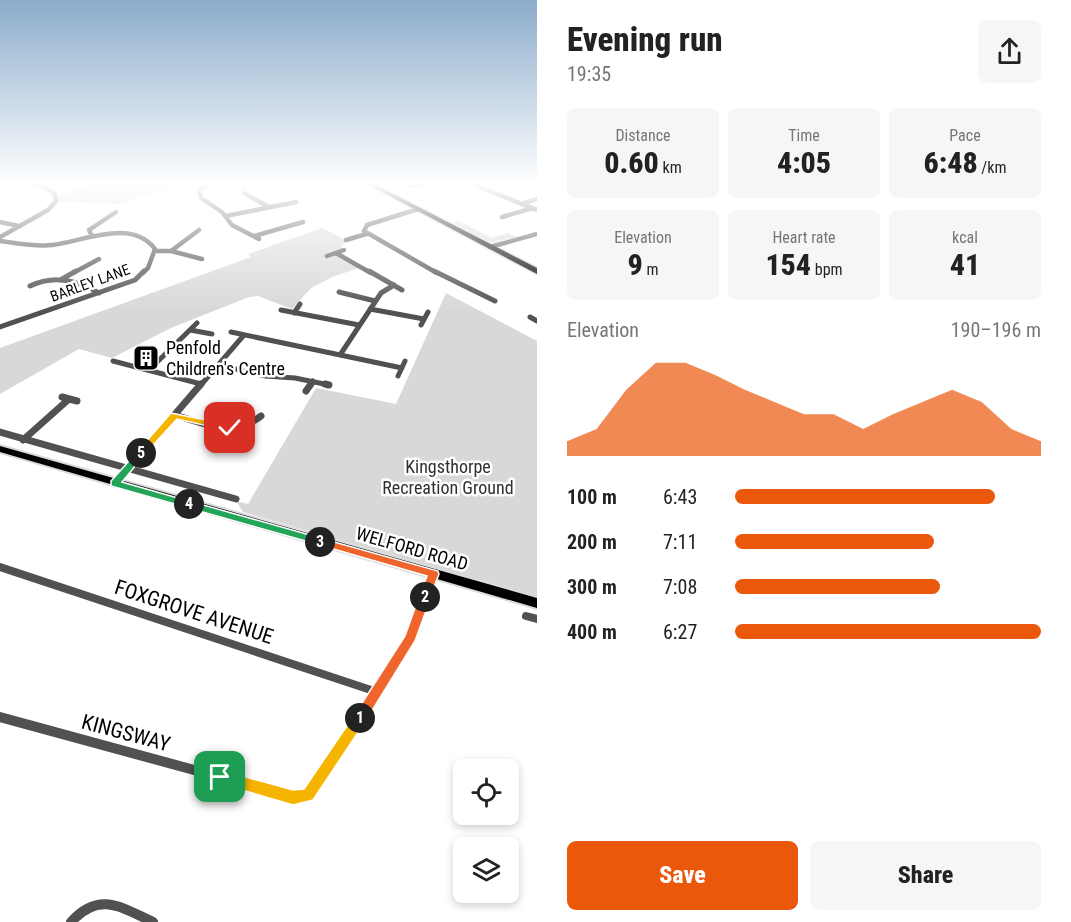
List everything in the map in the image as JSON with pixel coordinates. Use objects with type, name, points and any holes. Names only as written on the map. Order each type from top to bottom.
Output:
[{"type":"highway","points":[[448,225],[537,272]]},
{"type":"main road","name":"WELFORD ROAD","points":[[0,449],[115,484],[537,603]]},
{"type":"street","points":[[14,225],[19,226]]},
{"type":"street","points":[[92,236],[89,230],[96,225]]},
{"type":"street","points":[[232,225],[256,238],[294,225]]},
{"type":"street","points":[[369,225],[363,230],[366,234],[445,278],[495,301]]},
{"type":"street","points":[[0,239],[19,226]]},
{"type":"street","points":[[171,251],[199,230]]},
{"type":"street","name":"BARLEY LANE","points":[[0,239],[51,245],[92,236],[116,234],[139,236],[151,242],[154,252],[148,268],[139,278],[0,327]]},
{"type":"street","points":[[346,240],[366,234]]},
{"type":"street","points":[[490,247],[537,234]]},
{"type":"street","points":[[327,255],[344,250]]},
{"type":"street","points":[[154,252],[171,251],[202,260]]},
{"type":"street","points":[[336,253],[402,290]]},
{"type":"street","points":[[62,279],[99,259]]},
{"type":"street","points":[[30,286],[47,278],[62,279],[84,285],[99,293]]},
{"type":"street","points":[[340,355],[375,301],[383,291],[394,285]]},
{"type":"street","points":[[339,292],[375,301]]},
{"type":"street","points":[[486,296],[494,293]]},
{"type":"street","points":[[294,313],[300,304]]},
{"type":"street","points":[[370,309],[422,322],[428,312]]},
{"type":"street","points":[[281,310],[359,325]]},
{"type":"street","points":[[530,317],[537,321]]},
{"type":"street","points":[[149,370],[197,323]]},
{"type":"street","points":[[190,330],[212,334]]},
{"type":"street","points":[[231,332],[340,355],[403,365],[398,376]]},
{"type":"street","points":[[115,484],[244,335]]},
{"type":"street","points":[[113,361],[201,384]]},
{"type":"street","points":[[218,365],[329,385]]},
{"type":"street","points":[[306,391],[313,381]]},
{"type":"street","points":[[23,440],[65,398],[77,401]]},
{"type":"street","points":[[174,415],[237,431],[261,416]]},
{"type":"street","points":[[0,432],[127,470],[236,499]]},
{"type":"street","name":"FOXGROVE AVENUE","points":[[0,567],[377,692]]},
{"type":"street","name":"KINGSWAY","points":[[0,717],[293,797],[308,795],[411,637],[434,574]]},
{"type":"street","points":[[526,616],[537,619]]},
{"type":"street","points":[[71,922],[86,907],[104,903],[153,922]]},
{"type":"green space","points":[[456,225],[467,225],[492,238],[508,233],[517,237],[493,242],[475,236]]},
{"type":"green space","points":[[322,228],[347,241],[341,247],[343,249],[325,255],[338,255],[359,268],[332,277],[311,288],[292,309],[258,296],[249,297],[171,328],[112,358],[79,349],[0,394],[0,348],[251,257],[248,254]]},
{"type":"green space","name":"Kingsthorpe Recreation Ground","points":[[446,293],[537,341],[537,597],[243,512],[236,501],[248,504],[316,388],[396,404]]},
{"type":"place","name":"Penfold Children's Centre","points":[[146,358]]},
{"type":"route","points":[[220,777],[293,797],[308,795],[411,637],[434,574],[115,484],[174,415],[230,428]]}]
